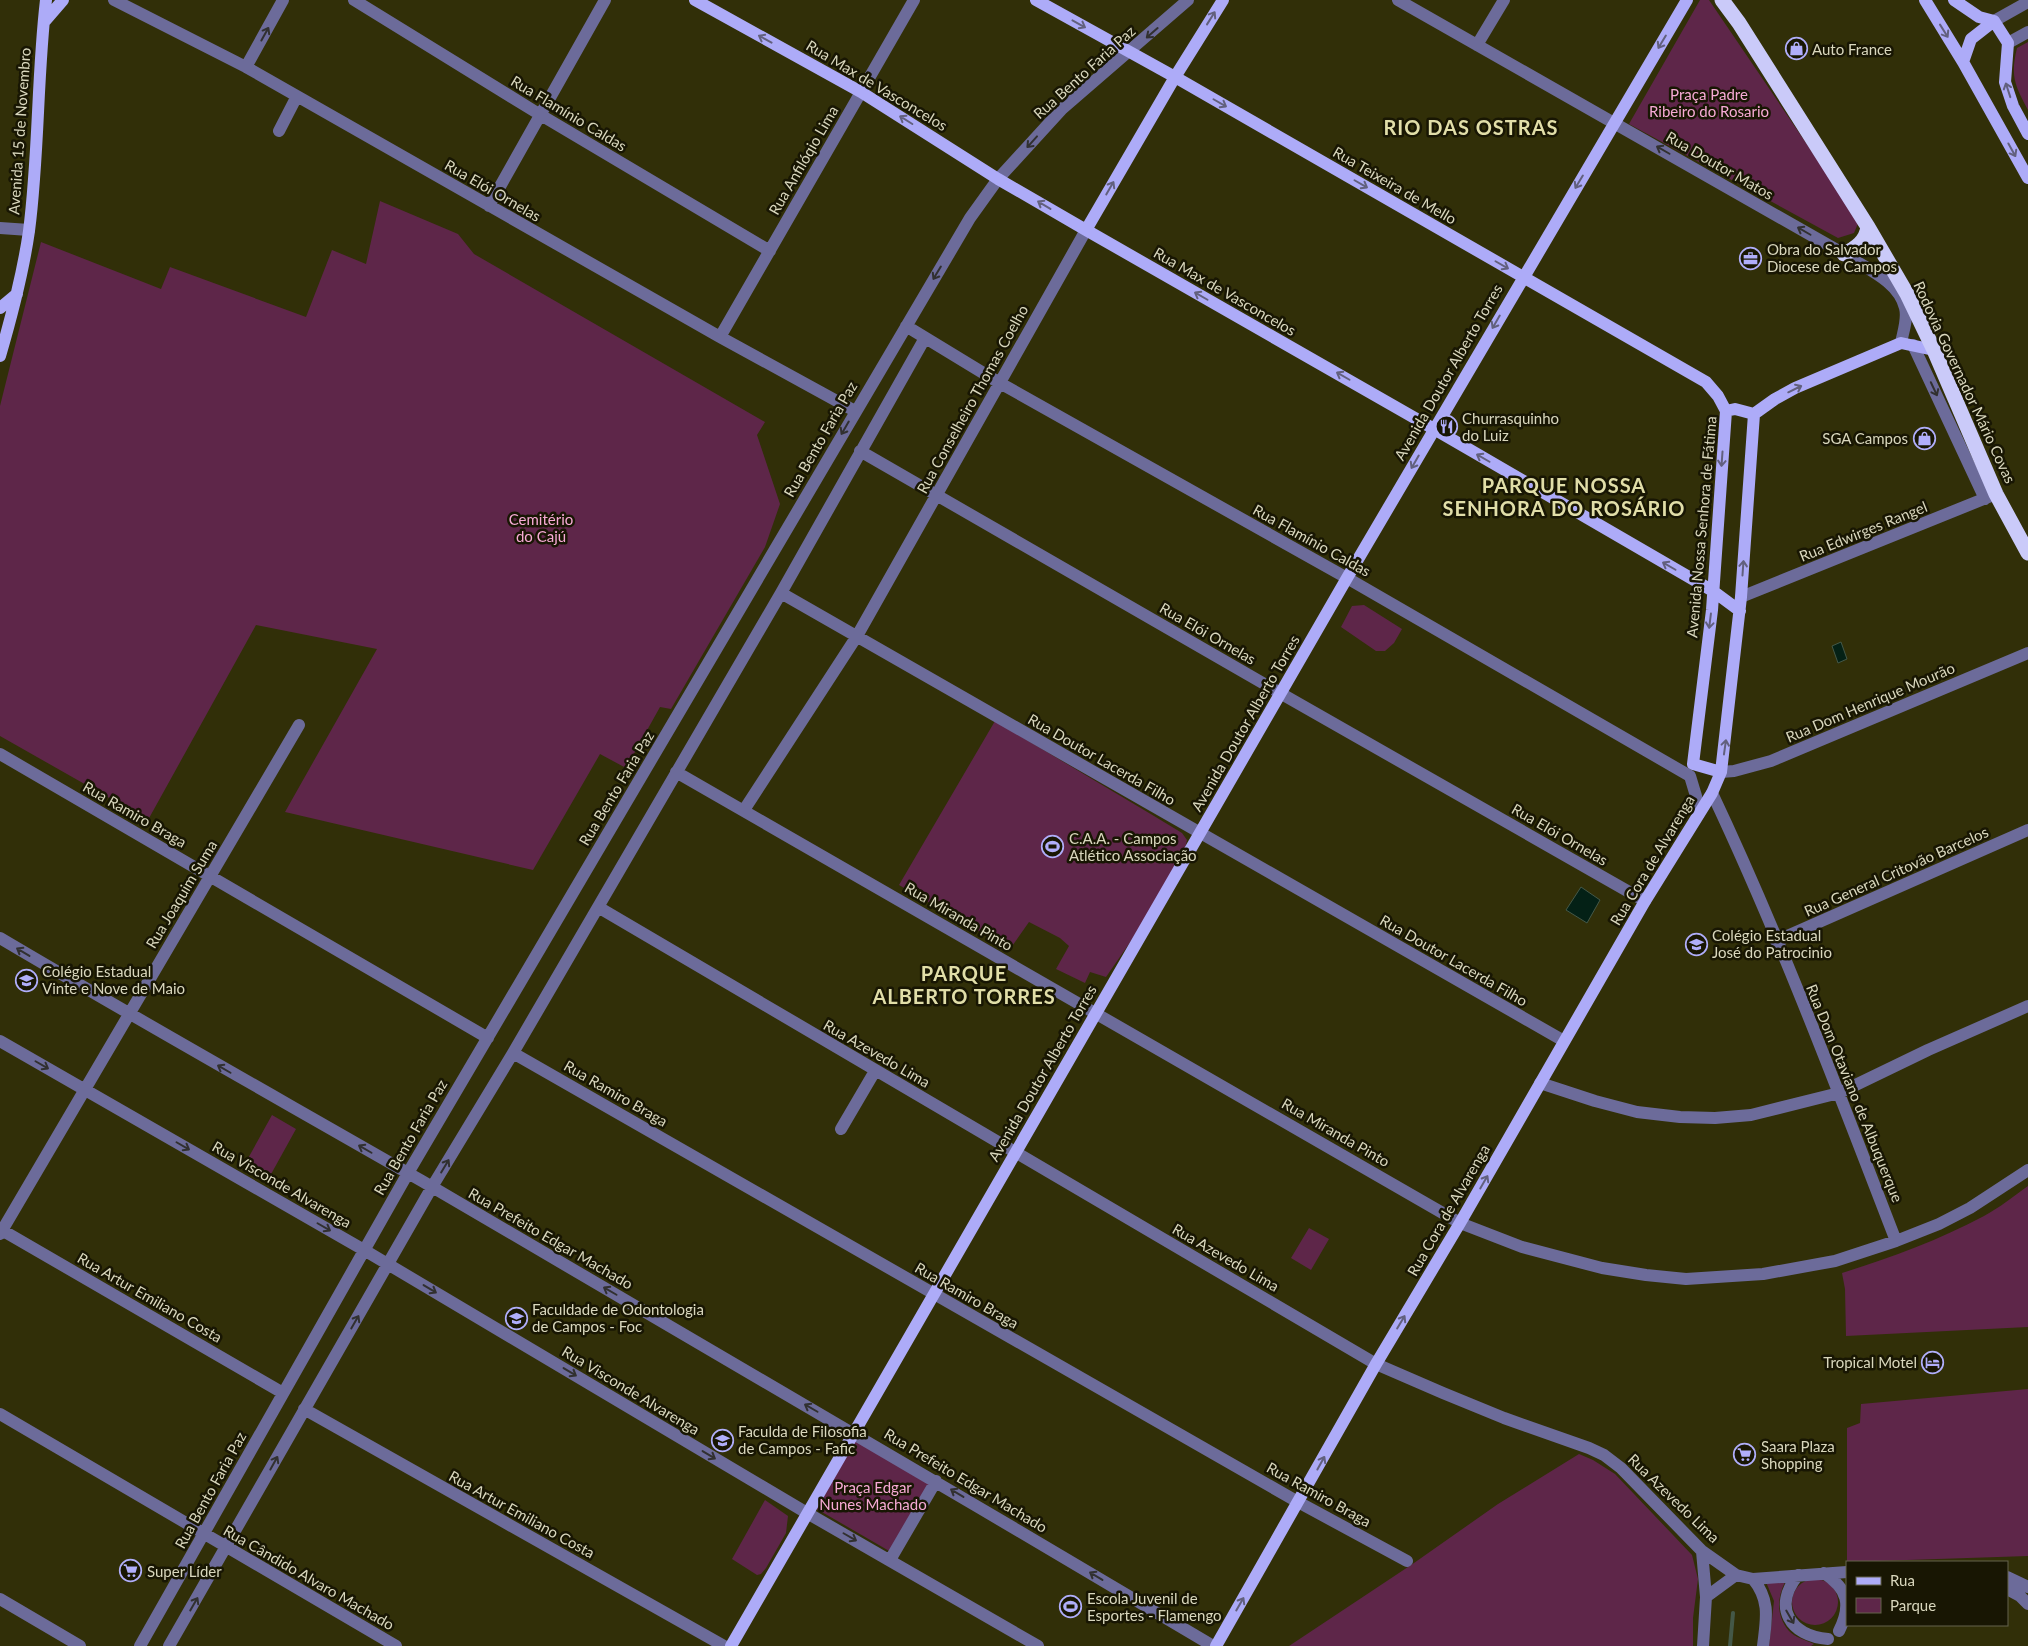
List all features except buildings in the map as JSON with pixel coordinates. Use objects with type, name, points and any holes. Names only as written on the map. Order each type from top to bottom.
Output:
[{"type":"highway","name":"Rodovia Governador Mário Covas","points":[[1722,0],[1739,23],[1868,227],[1907,294],[1934,350],[1991,496],[2028,553]]},
{"type":"highway","points":[[1844,254],[1859,245],[1867,235],[1868,227]]},
{"type":"main road","name":"Avenida 15 de Novembro","points":[[0,356],[17,294],[29,230],[46,0]]},
{"type":"main road","points":[[44,22],[63,0]]},
{"type":"main road","name":"Rua Max de Vasconcelos","points":[[695,0],[861,92],[998,178],[1086,230],[1713,591],[1740,611]]},
{"type":"main road","name":"Rua Teixeira de Mello","points":[[1036,0],[1175,77],[1706,382],[1718,396],[1726,410]]},
{"type":"main road","name":"Rua Conselheiro Thomas Coelho","points":[[1086,230],[1175,77],[1223,0]]},
{"type":"main road","name":"Avenida Doutor Alberto Torres","points":[[731,1646],[1280,693],[1522,277],[1687,0]]},
{"type":"main road","points":[[1924,0],[1963,62],[2028,178]]},
{"type":"main road","points":[[1954,0],[1979,17],[1994,21],[2008,43],[2005,82],[2013,106],[2028,134]]},
{"type":"main road","points":[[1963,62],[1971,39],[1994,21]]},
{"type":"main road","points":[[0,308],[17,294]]},
{"type":"main road","points":[[1712,793],[1722,772],[1740,611],[1754,414],[1795,388],[1907,344],[1934,350]]},
{"type":"main road","name":"Avenida Nossa Senhora de Fátima","points":[[1692,770],[1713,591],[1726,410],[1734,409],[1754,414]]},
{"type":"main road","points":[[1692,770],[1722,772]]},
{"type":"main road","name":"Rua Cora de Alvarenga","points":[[1215,1646],[1376,1364],[1460,1223],[1645,901],[1712,793]]},
{"type":"street","name":"Rua Elói Ornelas","points":[[114,0],[246,67],[720,337],[855,411]]},
{"type":"street","points":[[246,67],[283,0]]},
{"type":"street","name":"Rua Flamínio Caldas","points":[[354,0],[539,114],[770,251]]},
{"type":"street","points":[[489,206],[539,114],[605,0]]},
{"type":"street","name":"Rua Anfilóqio Lima","points":[[720,337],[914,0]]},
{"type":"street","name":"Rua Bento Faria Paz","points":[[140,1646],[408,1173],[970,218],[998,178],[1062,109],[1188,0]]},
{"type":"street","name":"Rua Doutor Matos","points":[[1398,0],[1844,254],[1890,284],[1900,295],[1906,309],[1907,344]]},
{"type":"street","points":[[1477,45],[1504,0]]},
{"type":"street","points":[[1994,21],[2028,2]]},
{"type":"street","points":[[2008,43],[2028,32]]},
{"type":"street","points":[[279,132],[297,96]]},
{"type":"street","points":[[0,228],[29,230]]},
{"type":"street","name":"Rua Conselheiro Thomas Coelho","points":[[744,810],[857,636],[937,496],[998,382],[1086,230]]},
{"type":"street","name":"Rua Flamínio Caldas","points":[[906,326],[998,382],[1692,770]]},
{"type":"street","points":[[169,1646],[227,1548],[432,1187],[513,1053],[780,593],[925,338]]},
{"type":"street","points":[[1907,344],[1991,496]]},
{"type":"street","name":"Rua Elói Ornelas","points":[[860,451],[1645,901]]},
{"type":"street","name":"Rua Edwirges Rangel","points":[[1741,597],[1991,496]]},
{"type":"street","name":"Rua Doutor Lacerda Filho","points":[[780,593],[1564,1041]]},
{"type":"street","name":"Rua Dom Henrique Mourão","points":[[1722,772],[1772,762],[2028,653]]},
{"type":"street","name":"Rua Joaquim Suma","points":[[1,1231],[86,1090],[299,725]]},
{"type":"street","name":"Rua Ramiro Braga","points":[[0,754],[488,1038]]},
{"type":"street","points":[[1692,770],[1698,815]]},
{"type":"street","name":"Rua Miranda Pinto","points":[[676,772],[1460,1223],[1522,1247],[1602,1268],[1646,1275],[1686,1279],[1772,1273],[1835,1261],[1896,1241],[1939,1224],[1970,1208],[2028,1170]]},
{"type":"street","name":"Rua Dom Otaviano de Albuquerque","points":[[1712,793],[1839,1093],[1896,1241]]},
{"type":"street","name":"Rua General Critovão Barcelos","points":[[1776,941],[2028,830]]},
{"type":"street","name":"Rua Azevedo Lima","points":[[598,907],[1376,1364],[1443,1394],[1604,1455],[1621,1468],[1702,1551],[1736,1574],[1753,1579],[1846,1572]]},
{"type":"street","name":"Rua Prefeito Edgar Machado","points":[[0,938],[129,1015],[408,1173],[1215,1646]]},
{"type":"street","points":[[1540,1083],[1637,1112],[1680,1117],[1715,1118],[1751,1115],[1839,1093],[1928,1050],[2028,1006]]},
{"type":"street","name":"Rua Visconde Alvarenga","points":[[0,1041],[364,1250],[807,1513],[1038,1646]]},
{"type":"street","name":"Rua Ramiro Braga","points":[[513,1053],[1298,1502],[1407,1561]]},
{"type":"street","points":[[841,1129],[875,1071]]},
{"type":"street","name":"Rua Artur Emiliano Costa","points":[[1,1231],[283,1394]]},
{"type":"street","name":"Rua Artur Emiliano Costa","points":[[304,1410],[724,1646]]},
{"type":"street","name":"Rua Cândido Alvaro Machado","points":[[0,1414],[396,1646]]},
{"type":"street","points":[[890,1560],[936,1481]]},
{"type":"street","points":[[1702,1551],[1706,1597],[1703,1646]]},
{"type":"street","points":[[1798,1575],[1787,1592],[1786,1610],[1790,1619],[1806,1635],[1834,1635],[1846,1614],[1845,1600],[1842,1587],[1824,1573]]},
{"type":"street","points":[[1706,1597],[1736,1574]]},
{"type":"street","points":[[2008,1577],[2028,1587]]},
{"type":"street","points":[[1753,1579],[1765,1598],[1766,1616],[1763,1646]]},
{"type":"street","points":[[2008,1590],[2020,1596],[2028,1604]]},
{"type":"street","points":[[0,1599],[80,1646]]},
{"type":"green space","name":"Praça Padre Ribeiro do Rosario","points":[[1700,0],[1709,0],[1859,221],[1854,233],[1838,238],[1629,124]]},
{"type":"green space","points":[[2028,42],[2028,110],[2017,87],[2014,66],[2017,48]]},
{"type":"green space","name":"Cemitério do Cajú","points":[[380,201],[458,234],[474,254],[765,422],[757,435],[780,504],[765,547],[671,709],[660,707],[626,768],[600,754],[533,870],[285,812],[377,649],[256,625],[148,820],[0,736],[0,406],[41,242],[161,289],[170,267],[306,317],[332,250],[366,264]]},
{"type":"green space","points":[[1364,605],[1402,629],[1394,643],[1385,651],[1376,651],[1341,627],[1352,606]]},
{"type":"green space","name":"C.A.A. - Campos Atlético Associação","points":[[995,721],[1182,833],[1187,840],[1184,853],[1133,938],[1106,977],[1090,972],[1085,983],[1056,969],[1069,946],[1060,938],[1029,922],[1010,949],[899,885]]},
{"type":"green space","points":[[272,1115],[296,1129],[270,1176],[246,1162]]},
{"type":"green space","points":[[2028,1186],[2028,1327],[1846,1336],[1845,1289],[1842,1273],[1896,1255],[1950,1233],[1990,1213]]},
{"type":"green space","points":[[1309,1228],[1329,1239],[1311,1270],[1291,1258]]},
{"type":"green space","points":[[2028,1389],[2028,1556],[1847,1561],[1847,1428],[1860,1423],[1861,1404]]},
{"type":"green space","name":"Praça Edgar Nunes Machado","points":[[855,1438],[931,1483],[891,1552],[815,1508]]},
{"type":"green space","points":[[1579,1454],[1593,1460],[1615,1474],[1692,1555],[1698,1579],[1693,1618],[1693,1646],[1289,1646],[1414,1563],[1498,1504]]},
{"type":"green space","points":[[765,1500],[788,1516],[786,1533],[766,1568],[761,1574],[757,1575],[732,1559]]},
{"type":"green space","points":[[1811,1579],[1819,1579],[1828,1583],[1834,1589],[1838,1602],[1834,1615],[1828,1621],[1819,1625],[1811,1625],[1802,1621],[1796,1615],[1792,1606],[1792,1598],[1796,1589],[1802,1583]]},
{"type":"green space","points":[[1766,1582],[1785,1582],[1779,1601],[1782,1619],[1791,1633],[1814,1644],[1811,1646],[1769,1646],[1774,1601]]},
{"type":"shaded area","points":[[1841,642],[1847,659],[1838,663],[1832,646]]},
{"type":"shaded area","points":[[1581,887],[1600,900],[1587,923],[1566,910]]},
{"type":"waterway","points":[[1730,1646],[1733,1613]]},
{"type":"place","name":"Auto France","points":[[1796,49]]},
{"type":"place","name":"Obra do Salvador Diocese de Campos","points":[[1751,258]]},
{"type":"place","name":"Churrasquinho do Luiz","points":[[1446,427]]},
{"type":"place","name":"SGA Campos","points":[[1924,438]]},
{"type":"place","name":"C.A.A. - Campos Atlético Associação","points":[[1053,847]]},
{"type":"place","name":"Colégio Estadual José do Patrocinio","points":[[1696,944]]},
{"type":"place","name":"Colégio Estadual Vinte e Nove de Maio","points":[[26,980]]},
{"type":"place","name":"Faculdade de Odontologia de Campos - Foc","points":[[516,1318]]},
{"type":"place","name":"Tropical Motel","points":[[1933,1362]]},
{"type":"place","name":"Faculda de Filosofia de Campos - Fafic","points":[[722,1440]]},
{"type":"place","name":"Saara Plaza Shopping","points":[[1745,1455]]},
{"type":"place","name":"Super Líder","points":[[131,1571]]},
{"type":"place","name":"Escola Juvenil de Esportes - Flamengo","points":[[1071,1607]]},
{"type":"district","name":"RIO DAS OSTRAS","points":[[1471,127]]},
{"type":"district","name":"PARQUE NOSSA SENHORA DO ROSÁRIO","points":[[1564,496]]},
{"type":"district","name":"PARQUE ALBERTO TORRES","points":[[964,984]]}]
